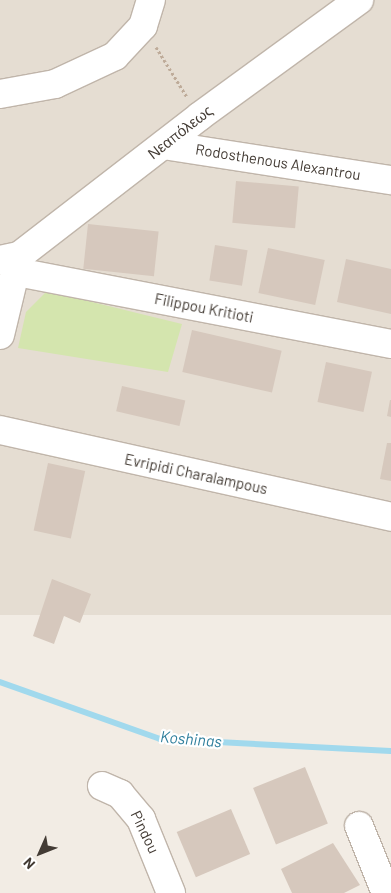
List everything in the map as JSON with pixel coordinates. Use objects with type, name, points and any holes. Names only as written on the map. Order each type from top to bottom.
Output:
[{"type":"street","points":[[0,94],[33,90],[81,74],[115,56],[143,26],[151,0]]},
{"type":"street","name":"Νεαπόλεως","points":[[12,263],[200,116],[359,0]]},
{"type":"street","name":"Rodosthenous Alexantrou","points":[[164,145],[391,180]]},
{"type":"street","points":[[0,335],[12,263]]},
{"type":"street","name":"Filippou Kritioti","points":[[12,263],[391,344]]},
{"type":"street","name":"Evripidi Charalampous","points":[[0,430],[391,517]]},
{"type":"street","name":"Pindou","points":[[102,786],[120,794],[142,819],[171,893]]},
{"type":"street","points":[[359,826],[386,893]]},
{"type":"path","points":[[143,26],[200,116]]},
{"type":"shaded area","points":[[0,0],[391,0],[391,615],[0,615]]},
{"type":"green space","points":[[47,291],[182,324],[168,372],[18,348],[26,312]]},
{"type":"building","points":[[236,181],[299,186],[295,228],[232,223]]},
{"type":"building","points":[[88,224],[159,231],[154,276],[83,269]]},
{"type":"building","points":[[215,245],[248,250],[242,286],[209,281]]},
{"type":"building","points":[[268,248],[325,260],[315,305],[258,293]]},
{"type":"building","points":[[346,259],[391,269],[391,314],[337,302]]},
{"type":"building","points":[[192,330],[282,351],[272,393],[182,372]]},
{"type":"building","points":[[326,362],[372,372],[363,412],[317,402]]},
{"type":"building","points":[[122,386],[185,401],[179,426],[116,411]]},
{"type":"building","points":[[391,400],[391,417],[387,416]]},
{"type":"building","points":[[387,443],[391,443],[391,481],[380,479]]},
{"type":"building","points":[[48,463],[85,471],[71,538],[34,530]]},
{"type":"building","points":[[52,579],[91,594],[80,623],[64,616],[54,644],[33,636]]},
{"type":"building","points":[[305,767],[328,824],[276,845],[253,788]]},
{"type":"building","points":[[231,809],[250,854],[196,877],[177,832]]},
{"type":"building","points":[[333,843],[360,885],[344,893],[292,893],[281,869]]},
{"type":"waterway","name":"Koshinas","points":[[0,682],[160,739],[391,751]]}]
